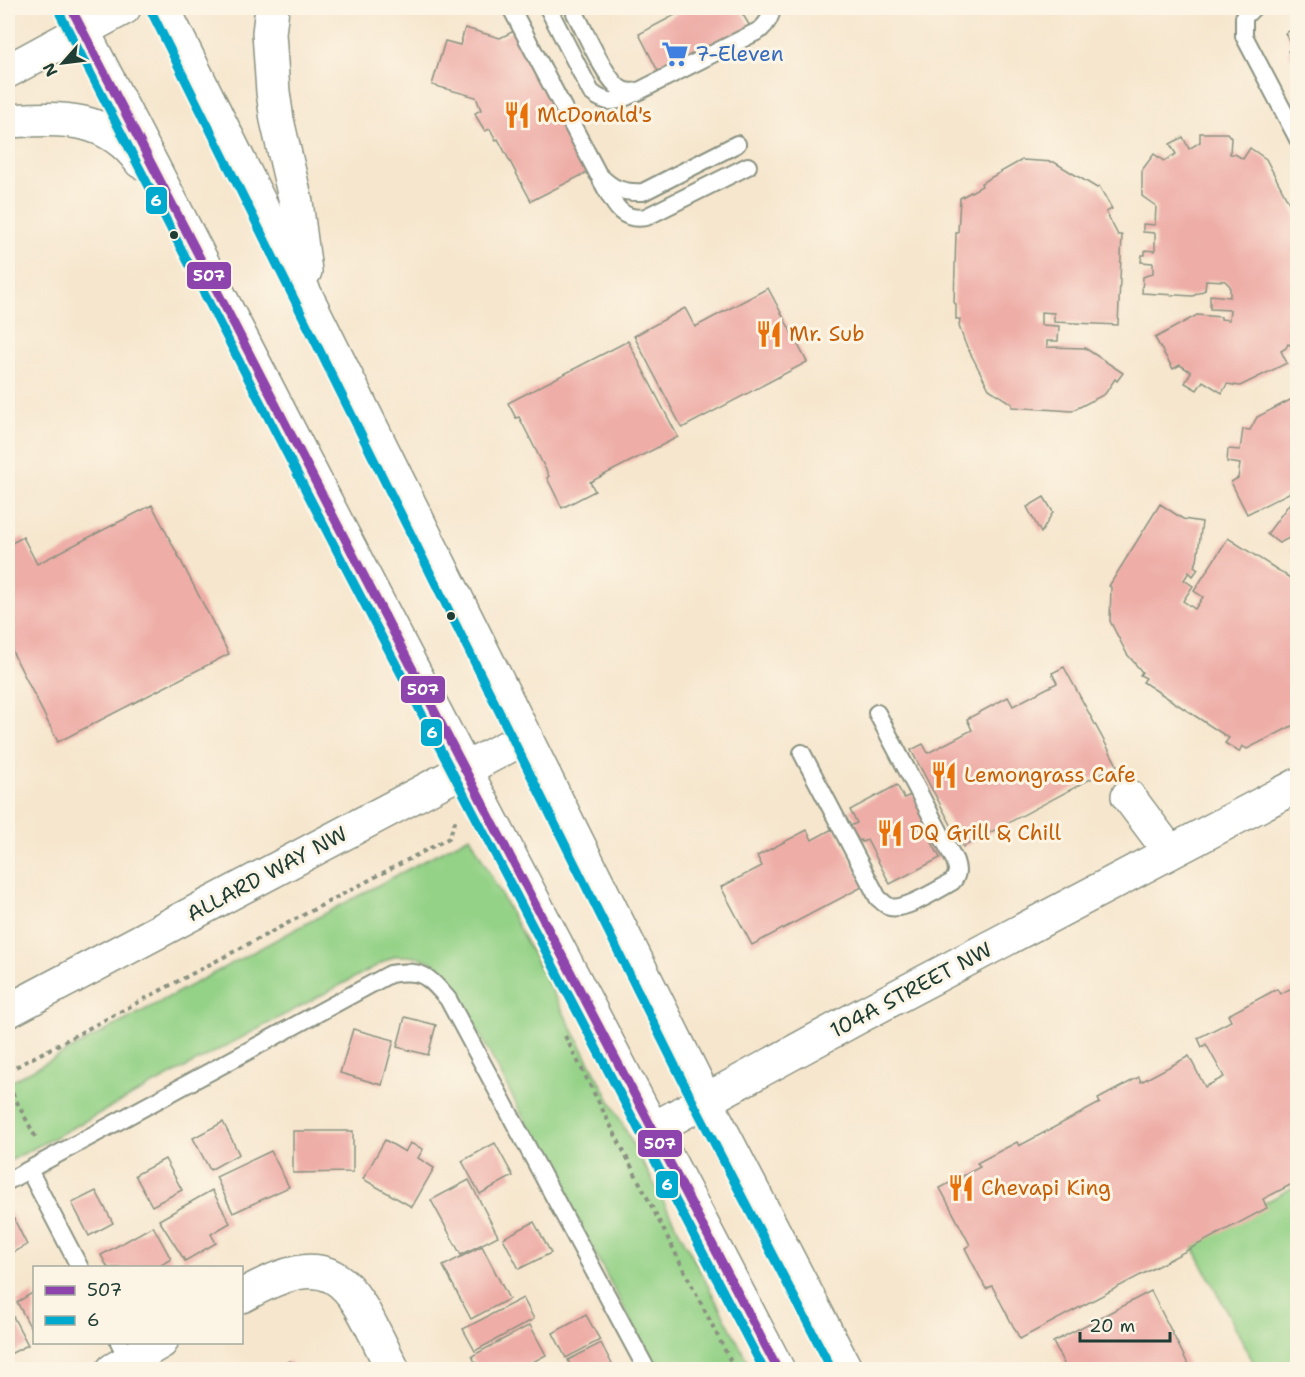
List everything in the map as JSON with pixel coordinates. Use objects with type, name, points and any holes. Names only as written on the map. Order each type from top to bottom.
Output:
[{"type":"main road","points":[[8,70],[76,18],[124,8]]},
{"type":"main road","points":[[163,8],[706,1101],[846,1370]]},
{"type":"main road","points":[[272,8],[269,33],[277,120],[296,202],[308,297]]},
{"type":"main road","points":[[76,18],[778,1370]]},
{"type":"main road","points":[[8,121],[63,118],[84,122],[114,135],[132,148],[177,210]]},
{"type":"main road","name":"ALLARD WAY NW","points":[[8,1011],[526,737]]},
{"type":"main road","name":"104A STREET NW","points":[[653,1129],[862,1015],[1298,784]]},
{"type":"main road","points":[[1128,796],[1170,852]]},
{"type":"main road","points":[[243,1295],[268,1281],[289,1273],[305,1271],[323,1273],[338,1279],[351,1291],[359,1303],[393,1370]]},
{"type":"main road","points":[[124,1361],[157,1344]]},
{"type":"lane","points":[[511,8],[598,174],[621,213],[628,217],[646,218],[748,166]]},
{"type":"lane","points":[[548,8],[591,92],[598,98],[609,102],[623,99],[760,30],[767,24],[772,8]]},
{"type":"lane","points":[[1253,8],[1244,17],[1244,36],[1298,139]]},
{"type":"lane","points":[[575,13],[614,83],[622,90],[639,91]]},
{"type":"lane","points":[[598,174],[609,185],[621,190],[630,193],[643,192],[737,144]]},
{"type":"lane","points":[[802,753],[878,898],[887,906],[896,908],[907,905],[952,882],[957,877],[955,861],[877,713]]},
{"type":"lane","points":[[8,1181],[390,974],[410,971],[431,979],[448,999],[647,1370]]},
{"type":"lane","points":[[29,1170],[79,1266]]},
{"type":"path","points":[[8,1071],[449,838],[455,822],[461,832]]},
{"type":"path","points":[[563,1032],[735,1370]]},
{"type":"path","points":[[8,1085],[47,1160]]},
{"type":"green space","points":[[470,836],[752,1369],[656,1369],[451,980],[433,963],[413,956],[395,956],[8,1162],[8,1083]]},
{"type":"green space","points":[[1297,1185],[1297,1369],[1257,1369],[1191,1243]]},
{"type":"building","name":"7-Eleven","points":[[688,8],[739,8],[751,28],[660,75],[639,34]]},
{"type":"building","points":[[1298,27],[1298,68],[1288,51],[1293,48],[1285,33]]},
{"type":"building","name":"McDonald's","points":[[465,28],[500,38],[514,31],[588,172],[531,201],[498,139],[496,140],[490,129],[485,131],[477,118],[475,113],[481,110],[476,97],[432,85],[445,41],[460,45]]},
{"type":"building","points":[[1200,133],[1227,133],[1231,138],[1230,154],[1243,159],[1250,148],[1266,159],[1298,220],[1298,349],[1288,344],[1281,351],[1287,363],[1240,386],[1227,384],[1222,393],[1203,381],[1197,390],[1185,383],[1191,372],[1180,365],[1173,369],[1155,338],[1197,315],[1229,320],[1230,310],[1210,309],[1210,295],[1230,297],[1230,286],[1225,281],[1206,280],[1205,290],[1193,296],[1142,293],[1143,277],[1153,273],[1153,263],[1141,262],[1142,255],[1145,255],[1145,250],[1155,251],[1155,233],[1143,232],[1143,224],[1155,225],[1156,206],[1142,196],[1142,170],[1154,154],[1164,161],[1176,154],[1170,144],[1183,137],[1189,149],[1200,142]]},
{"type":"building","points":[[1022,160],[1054,162],[1097,188],[1099,186],[1112,209],[1106,212],[1118,235],[1122,235],[1118,325],[1054,322],[1054,313],[1041,312],[1041,325],[1059,326],[1058,341],[1047,341],[1047,347],[1085,348],[1123,373],[1117,381],[1115,379],[1105,394],[1072,411],[1012,407],[1012,404],[989,389],[965,343],[959,326],[960,319],[956,319],[956,304],[954,303],[956,233],[958,233],[960,198],[982,186],[981,183]]},
{"type":"building","points":[[768,288],[807,362],[682,428],[634,336],[685,308],[695,327]]},
{"type":"building","points":[[628,341],[678,437],[590,482],[595,491],[562,508],[547,478],[549,476],[519,417],[516,418],[508,403]]},
{"type":"building","points":[[1298,396],[1298,479],[1289,493],[1247,514],[1231,482],[1238,478],[1240,464],[1227,462],[1228,449],[1240,450],[1243,429],[1250,430],[1257,417]]},
{"type":"building","points":[[1298,492],[1298,555],[1291,551],[1296,543],[1289,538],[1279,543],[1267,534]]},
{"type":"building","points":[[1044,497],[1053,512],[1041,533],[1027,507]]},
{"type":"building","points":[[1160,504],[1183,519],[1202,522],[1197,561],[1194,566],[1198,569],[1193,576],[1189,572],[1184,580],[1193,586],[1183,601],[1195,609],[1203,597],[1194,591],[1228,538],[1298,583],[1298,723],[1247,749],[1242,746],[1239,752],[1225,743],[1229,738],[1143,682],[1146,678],[1140,675],[1142,672],[1127,654],[1110,621],[1111,587],[1109,586]]},
{"type":"building","points":[[152,505],[229,654],[58,742],[8,643],[8,545],[23,537],[37,564]]},
{"type":"building","points":[[1064,667],[1117,765],[963,847],[911,750],[923,744],[928,753],[972,730],[967,719],[1008,697],[1013,706],[1057,683],[1052,673]]},
{"type":"building","name":"DQ Grill & Chill","points":[[897,785],[904,798],[913,794],[927,820],[922,823],[940,858],[890,884],[867,840],[859,841],[850,826],[857,823],[850,810]]},
{"type":"building","points":[[834,828],[864,886],[752,945],[721,887],[762,866],[757,856],[807,830],[812,840]]},
{"type":"building","points":[[1298,985],[1298,1181],[1263,1199],[1267,1208],[1020,1339],[992,1286],[986,1289],[965,1248],[970,1245],[940,1188],[980,1167],[977,1163],[1017,1142],[1019,1146],[1100,1103],[1098,1099],[1139,1077],[1141,1082],[1189,1056],[1205,1087],[1224,1077],[1206,1044],[1202,1047],[1198,1038],[1231,1021],[1228,1015],[1277,989],[1280,994]]},
{"type":"building","points":[[405,1017],[436,1025],[428,1055],[397,1047]]},
{"type":"building","points":[[353,1029],[394,1040],[382,1085],[340,1073]]},
{"type":"building","points":[[223,1122],[239,1154],[210,1170],[193,1138]]},
{"type":"building","points":[[293,1131],[353,1131],[353,1172],[293,1173]]},
{"type":"building","points":[[385,1140],[405,1152],[410,1143],[423,1149],[418,1158],[434,1168],[412,1207],[363,1179]]},
{"type":"building","points":[[495,1143],[513,1176],[480,1194],[462,1161]]},
{"type":"building","points":[[271,1151],[289,1187],[233,1213],[216,1177]]},
{"type":"building","points":[[165,1159],[182,1190],[152,1206],[135,1175]]},
{"type":"building","points":[[469,1180],[498,1236],[461,1255],[431,1200]]},
{"type":"building","points":[[212,1190],[230,1223],[211,1234],[216,1243],[185,1261],[159,1220]]},
{"type":"building","points":[[96,1191],[113,1223],[89,1236],[72,1203]]},
{"type":"building","points":[[10,1211],[27,1245],[8,1255],[8,1213]]},
{"type":"building","points":[[534,1222],[551,1253],[519,1269],[503,1238]]},
{"type":"building","points":[[153,1226],[171,1259],[159,1266],[107,1266],[101,1255]]},
{"type":"building","points":[[482,1246],[509,1299],[471,1319],[443,1266]]},
{"type":"building","points":[[1151,1291],[1191,1370],[1067,1370],[1053,1342]]},
{"type":"building","points":[[33,1293],[33,1332],[17,1302]]},
{"type":"building","points":[[523,1298],[534,1319],[475,1351],[463,1329]]},
{"type":"building","points":[[8,1307],[28,1345],[8,1355]]},
{"type":"building","points":[[586,1315],[600,1340],[566,1358],[553,1333]]},
{"type":"building","points":[[530,1325],[546,1355],[518,1370],[479,1370],[472,1356]]},
{"type":"building","points":[[601,1343],[615,1370],[573,1370],[568,1360]]},
{"type":"building","points":[[290,1361],[294,1370],[273,1370]]},
{"type":"transit line","name":"507","points":[[71,8],[778,1370]]},
{"type":"transit line","name":"6","points":[[152,13],[695,1106],[832,1370]]},
{"type":"transit line","name":"6","points":[[60,14],[764,1370]]},
{"type":"place","name":"7-Eleven","points":[[675,54]]},
{"type":"place","name":"McDonald's","points":[[517,115]]},
{"type":"place","name":"Mr. Sub","points":[[769,334]]},
{"type":"place","name":"Lemongrass Cafe","points":[[944,775]]},
{"type":"place","name":"DQ Grill & Chill","points":[[890,833]]},
{"type":"place","name":"Chevapi King","points":[[961,1188]]}]
